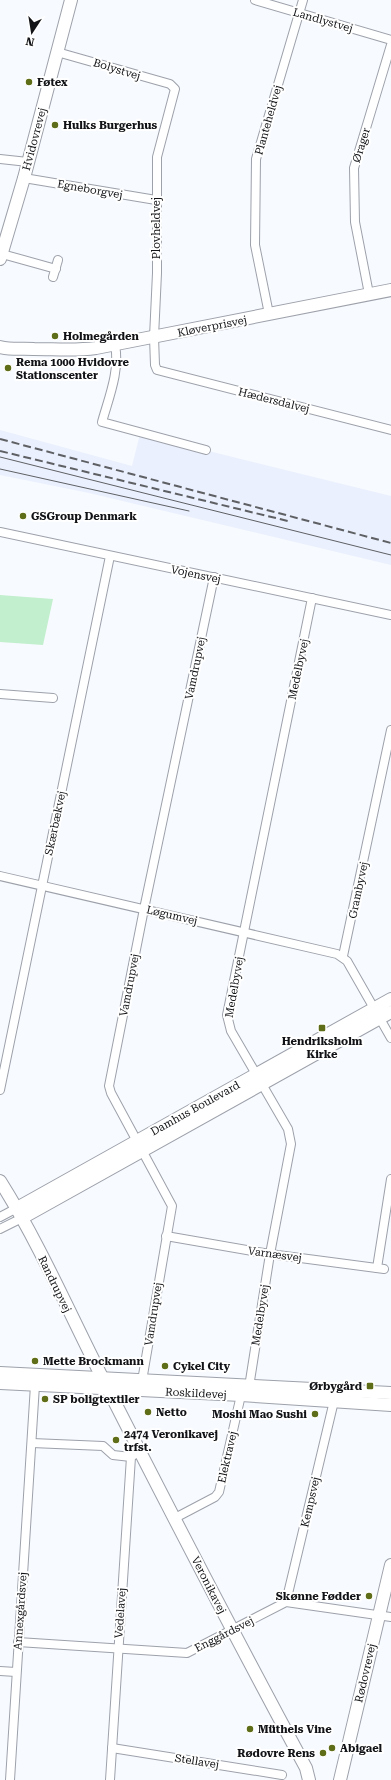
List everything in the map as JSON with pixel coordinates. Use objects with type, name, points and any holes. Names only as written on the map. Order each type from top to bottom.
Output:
[{"type":"street","name":"Hvidovrevej","points":[[56,268],[1,256],[24,178],[71,0]]},
{"type":"street","name":"Landlystvej","points":[[255,0],[391,40]]},
{"type":"street","name":"Planteheldvej","points":[[269,314],[255,245],[256,159],[303,0]]},
{"type":"street","name":"Ørager","points":[[369,294],[356,222],[354,168],[391,45]]},
{"type":"street","name":"Bolystvej","points":[[58,52],[170,84],[175,89]]},
{"type":"street","name":"Plovheldvej","points":[[157,370],[155,365],[154,337],[157,272],[157,157],[175,89]]},
{"type":"street","points":[[0,159],[28,162]]},
{"type":"street","name":"Egneborgvej","points":[[24,178],[156,200]]},
{"type":"street","points":[[53,277],[58,260]]},
{"type":"street","name":"Kløverprisvej","points":[[0,347],[23,350],[86,350],[391,290]]},
{"type":"street","name":"Kløverprisvej","points":[[0,338],[31,349]]},
{"type":"street","points":[[114,345],[117,354],[116,368],[102,422],[206,450]]},
{"type":"street","name":"Hædersdalvej","points":[[157,370],[391,430]]},
{"type":"street","name":"Vojensvej","points":[[0,532],[391,615]]},
{"type":"street","name":"Skærbækvej","points":[[0,1090],[110,556]]},
{"type":"street","name":"Vamdrupvej","points":[[142,1381],[171,1203],[139,1146],[111,1093],[109,1086],[144,909],[214,577]]},
{"type":"street","name":"Medelbyvej","points":[[245,1391],[291,1144],[288,1129],[230,1031],[227,1020],[312,598]]},
{"type":"street","points":[[0,694],[53,698]]},
{"type":"street","name":"Grambyvej","points":[[343,956],[391,730]]},
{"type":"street","name":"Løgumvej","points":[[0,876],[332,952],[343,956]]},
{"type":"street","points":[[343,956],[391,1038]]},
{"type":"street","name":"Damhus Boulevard","points":[[0,1229],[20,1213],[377,1014],[391,999]]},
{"type":"street","name":"Damhus Boulevard","points":[[377,1014],[391,1012]]},
{"type":"street","name":"Varnæsvej","points":[[166,1236],[270,1254],[381,1268],[391,1179]]},
{"type":"street","name":"Randrupvej","points":[[0,1180],[20,1213],[105,1384]]},
{"type":"street","name":"Damhus Boulevard","points":[[0,1217],[20,1213]]},
{"type":"street","name":"Roskildevej","points":[[0,1373],[105,1384],[245,1391],[391,1393]]},
{"type":"street","name":"Roskildevej","points":[[0,1383],[35,1385],[105,1384],[142,1381],[334,1401],[391,1405]]},
{"type":"street","name":"Veronikavej","points":[[105,1384],[136,1454],[175,1518],[231,1630],[306,1768],[309,1780]]},
{"type":"street","name":"Annexgårdsvej","points":[[10,1780],[35,1385]]},
{"type":"street","name":"Elektravej","points":[[175,1518],[215,1497],[219,1492],[245,1391]]},
{"type":"street","name":"Kempsvej","points":[[286,1602],[334,1401]]},
{"type":"street","points":[[32,1442],[103,1446],[113,1455],[136,1454]]},
{"type":"street","name":"Vedelavej","points":[[110,1780],[118,1648],[136,1454]]},
{"type":"street","name":"Rødovrevej","points":[[340,1780],[385,1617],[391,1565]]},
{"type":"street","points":[[286,1602],[385,1617]]},
{"type":"street","name":"Enggårdsvej","points":[[18,1642],[187,1653],[286,1602]]},
{"type":"street","points":[[0,1671],[16,1672]]},
{"type":"street","name":"Stellavej","points":[[112,1748],[282,1774]]},
{"type":"shaded area","points":[[0,430],[132,466],[140,434],[391,496],[391,565],[89,493],[0,475]]},
{"type":"green space","points":[[0,595],[53,599],[43,645],[0,642]]},
{"type":"tram line","points":[[0,457],[391,555]]},
{"type":"tram line","points":[[0,469],[189,511]]},
{"type":"railway","points":[[0,439],[391,543]]},
{"type":"railway","points":[[0,451],[288,521]]},
{"type":"place","name":"Føtex","points":[[29,82]]},
{"type":"place","name":"Hulks Burgerhus","points":[[55,125]]},
{"type":"place","name":"Holmegården","points":[[55,336]]},
{"type":"place","name":"Rema 1000 Hvidovre Stationscenter","points":[[8,368]]},
{"type":"place","name":"GSGroup Denmark","points":[[23,516]]},
{"type":"place","name":"Hendriksholm Kirke","points":[[322,1028]]},
{"type":"place","name":"Mette Brockmann","points":[[35,1361]]},
{"type":"place","name":"Cykel City","points":[[165,1366]]},
{"type":"place","name":"Ørbygård","points":[[370,1386]]},
{"type":"place","name":"SP boligtextiler","points":[[45,1399]]},
{"type":"place","name":"Netto","points":[[148,1412]]},
{"type":"place","name":"Moshi Mao Sushi","points":[[315,1414]]},
{"type":"place","name":"2474 Veronikavej trfst.","points":[[116,1440]]},
{"type":"place","name":"Skønne Fødder","points":[[369,1596]]},
{"type":"place","name":"Müthels Vine","points":[[250,1729]]},
{"type":"place","name":"Abigael","points":[[332,1748]]},
{"type":"place","name":"Rødovre Rens","points":[[323,1753]]}]
